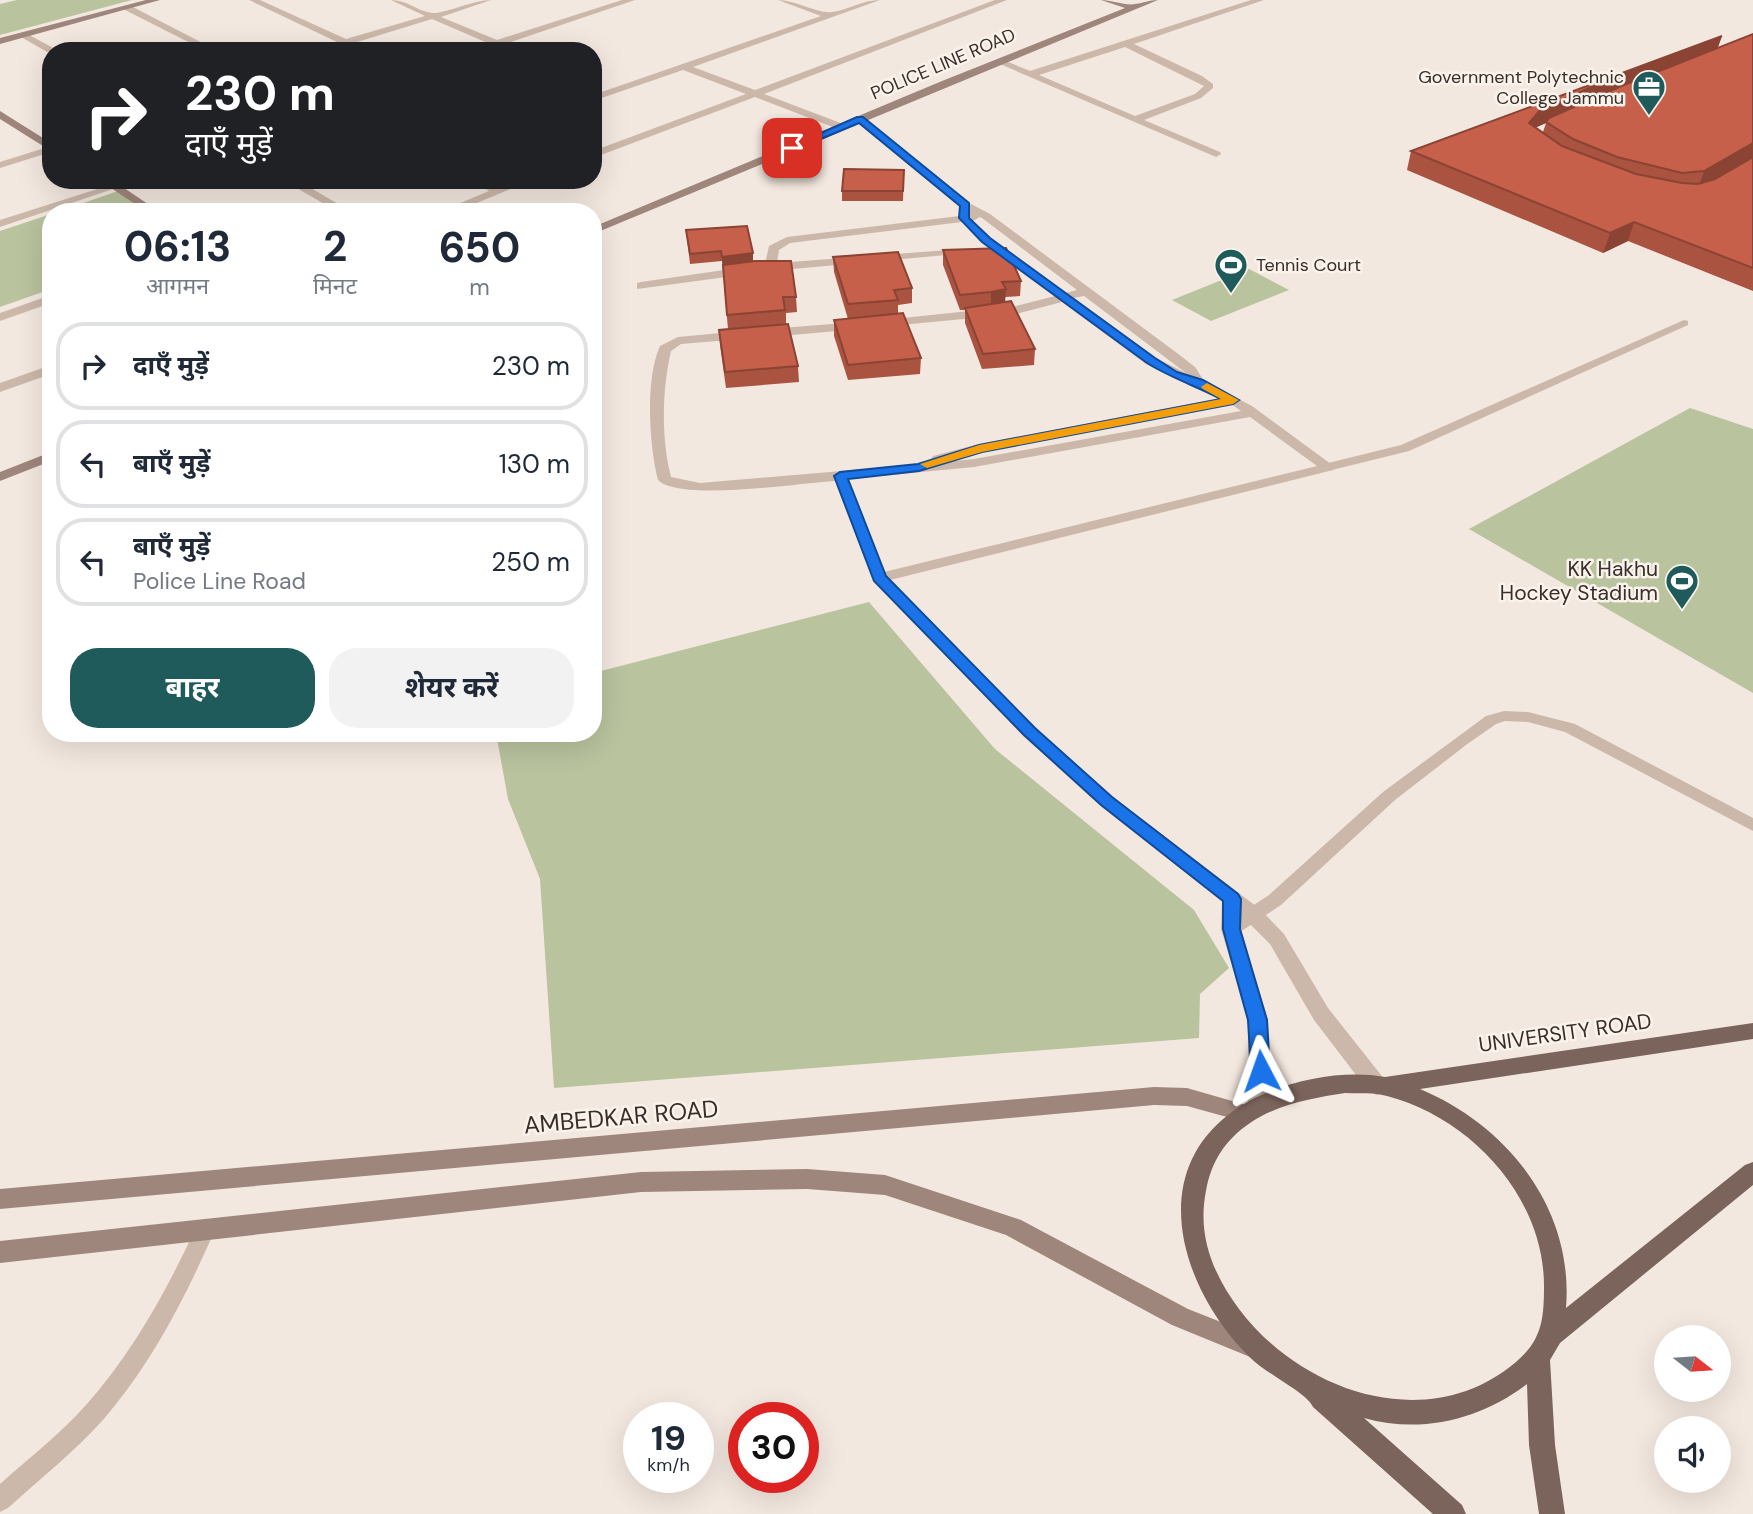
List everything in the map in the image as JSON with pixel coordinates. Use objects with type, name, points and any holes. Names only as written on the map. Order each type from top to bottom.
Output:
[{"type":"main road","points":[[0,41],[156,0]]},
{"type":"main road","points":[[1105,0],[1134,8]]},
{"type":"main road","name":"POLICE LINE ROAD","points":[[602,227],[998,61],[1154,0]]},
{"type":"main road","points":[[2,117],[42,142]]},
{"type":"main road","points":[[119,189],[141,203]]},
{"type":"main road","points":[[0,477],[42,460]]},
{"type":"main road","name":"UNIVERSITY ROAD","points":[[1381,1086],[1753,1031]]},
{"type":"main road","points":[[1551,1335],[1556,1268],[1539,1210],[1522,1181],[1481,1136],[1454,1116],[1415,1096],[1381,1086],[1345,1084],[1278,1098],[1252,1109],[1216,1138],[1204,1156],[1196,1178],[1192,1205],[1194,1248],[1229,1316],[1255,1347],[1281,1370],[1306,1385],[1340,1399],[1378,1408],[1437,1412],[1481,1399],[1513,1380],[1538,1357],[1551,1335],[1579,1309],[1610,1289],[1753,1172]]},
{"type":"main road","name":"AMBEDKAR ROAD","points":[[0,1199],[1154,1096],[1187,1097],[1252,1109]]},
{"type":"main road","points":[[0,1252],[641,1182],[807,1179],[885,1185],[1013,1227],[1180,1317],[1255,1347]]},
{"type":"main road","points":[[1538,1357],[1542,1445],[1552,1514]]},
{"type":"main road","points":[[1306,1385],[1452,1514]]},
{"type":"street","points":[[253,0],[345,42],[487,0]]},
{"type":"street","points":[[395,0],[495,42]]},
{"type":"street","points":[[500,42],[631,0]]},
{"type":"street","points":[[782,0],[829,16]]},
{"type":"street","points":[[602,95],[876,0]]},
{"type":"street","points":[[602,152],[1003,0]]},
{"type":"street","points":[[1029,75],[1260,0]]},
{"type":"street","points":[[128,8],[196,42]]},
{"type":"street","points":[[24,36],[42,46]]},
{"type":"street","points":[[1125,43],[1199,78],[1210,86],[1198,96],[1134,120]]},
{"type":"street","points":[[998,61],[1216,154]]},
{"type":"street","points":[[682,66],[842,127]]},
{"type":"street","points":[[602,88],[611,92]]},
{"type":"street","points":[[860,119],[965,212],[986,240],[1162,368],[1233,400],[1328,467]]},
{"type":"street","points":[[0,165],[42,151]]},
{"type":"street","points":[[56,203],[93,189]]},
{"type":"street","points":[[305,189],[330,203]]},
{"type":"street","points":[[494,189],[498,191]]},
{"type":"street","points":[[467,203],[503,189]]},
{"type":"street","points":[[0,224],[42,208]]},
{"type":"street","points":[[771,267],[774,248],[787,240],[965,212],[986,216],[1176,359],[1190,370],[1198,382]]},
{"type":"street","points":[[640,286],[771,267],[957,251]]},
{"type":"street","points":[[1084,292],[991,314],[678,341],[668,345],[663,355],[659,401],[661,469],[665,480],[682,486],[701,487],[942,467],[1251,413]]},
{"type":"street","points":[[0,317],[42,302]]},
{"type":"street","points":[[0,388],[42,372]]},
{"type":"street","points":[[919,467],[979,448],[1233,400]]},
{"type":"street","points":[[879,578],[1328,467]]},
{"type":"street","points":[[840,476],[879,578],[1029,732],[1107,801],[1254,915],[1277,939],[1321,1014],[1381,1086]]},
{"type":"street","points":[[1232,899],[1231,929],[1258,1020],[1252,1109]]},
{"type":"lane","points":[[1328,467],[1405,447],[1684,323]]},
{"type":"lane","points":[[1231,929],[1275,900],[1389,796],[1460,741],[1492,720],[1504,716],[1528,717],[1570,728],[1753,825]]},
{"type":"lane","points":[[0,1500],[78,1428],[119,1383],[173,1301],[205,1230]]},
{"type":"green space","points":[[17,0],[132,0],[0,35],[0,4]]},
{"type":"green space","points":[[124,189],[145,203],[83,203]]},
{"type":"green space","points":[[42,217],[42,292],[0,307],[0,231]]},
{"type":"green space","name":"Tennis Court","points":[[1249,269],[1289,290],[1211,321],[1172,300]]},
{"type":"green space","name":"KK Hakhu Hockey Stadium","points":[[1690,408],[1753,429],[1753,693],[1469,529]]},
{"type":"green space","points":[[869,602],[995,749],[1194,910],[1229,968],[1200,994],[1199,1038],[554,1088],[540,879],[508,799],[498,742],[602,742],[602,671]]},
{"type":"building","points":[[1753,34],[1753,143],[1704,171],[1682,173],[1617,157],[1573,139],[1546,122],[1549,118],[1619,87]]},
{"type":"building","points":[[1722,36],[1611,78],[1540,110],[1529,123],[1562,146],[1636,174],[1682,183],[1698,184],[1715,179],[1753,157],[1753,268],[1634,222],[1610,233],[1411,151]]},
{"type":"building","points":[[844,169],[904,170],[903,191],[842,191]]},
{"type":"building","points":[[747,226],[753,253],[722,257],[721,251],[690,254],[686,230]]},
{"type":"building","points":[[1006,248],[1021,281],[1002,282],[1006,289],[960,295],[943,250]]},
{"type":"building","points":[[898,252],[912,288],[894,290],[898,300],[848,304],[833,257]]},
{"type":"building","points":[[755,261],[791,261],[796,297],[783,297],[785,310],[727,315],[723,265]]},
{"type":"building","points":[[1011,301],[1035,349],[983,354],[965,308]]},
{"type":"building","points":[[903,313],[921,358],[848,365],[834,320]]},
{"type":"building","points":[[788,324],[798,366],[725,372],[719,330]]},
{"type":"slow traffic","points":[[927,464],[979,448],[1233,400],[1207,387]]},
{"type":"place","name":"Government Polytechnic College Jammu","points":[[1649,117]]},
{"type":"place","name":"Tennis Court","points":[[1231,295]]},
{"type":"place","name":"KK Hakhu Hockey Stadium","points":[[1682,611]]},
{"type":"route","points":[[792,148],[860,119],[965,205],[964,218],[986,240],[1151,361],[1172,374],[1198,382],[1233,400],[979,448],[919,467],[840,476],[879,578],[1029,732],[1107,801],[1232,899],[1231,929],[1258,1020],[1261,1071]]}]
